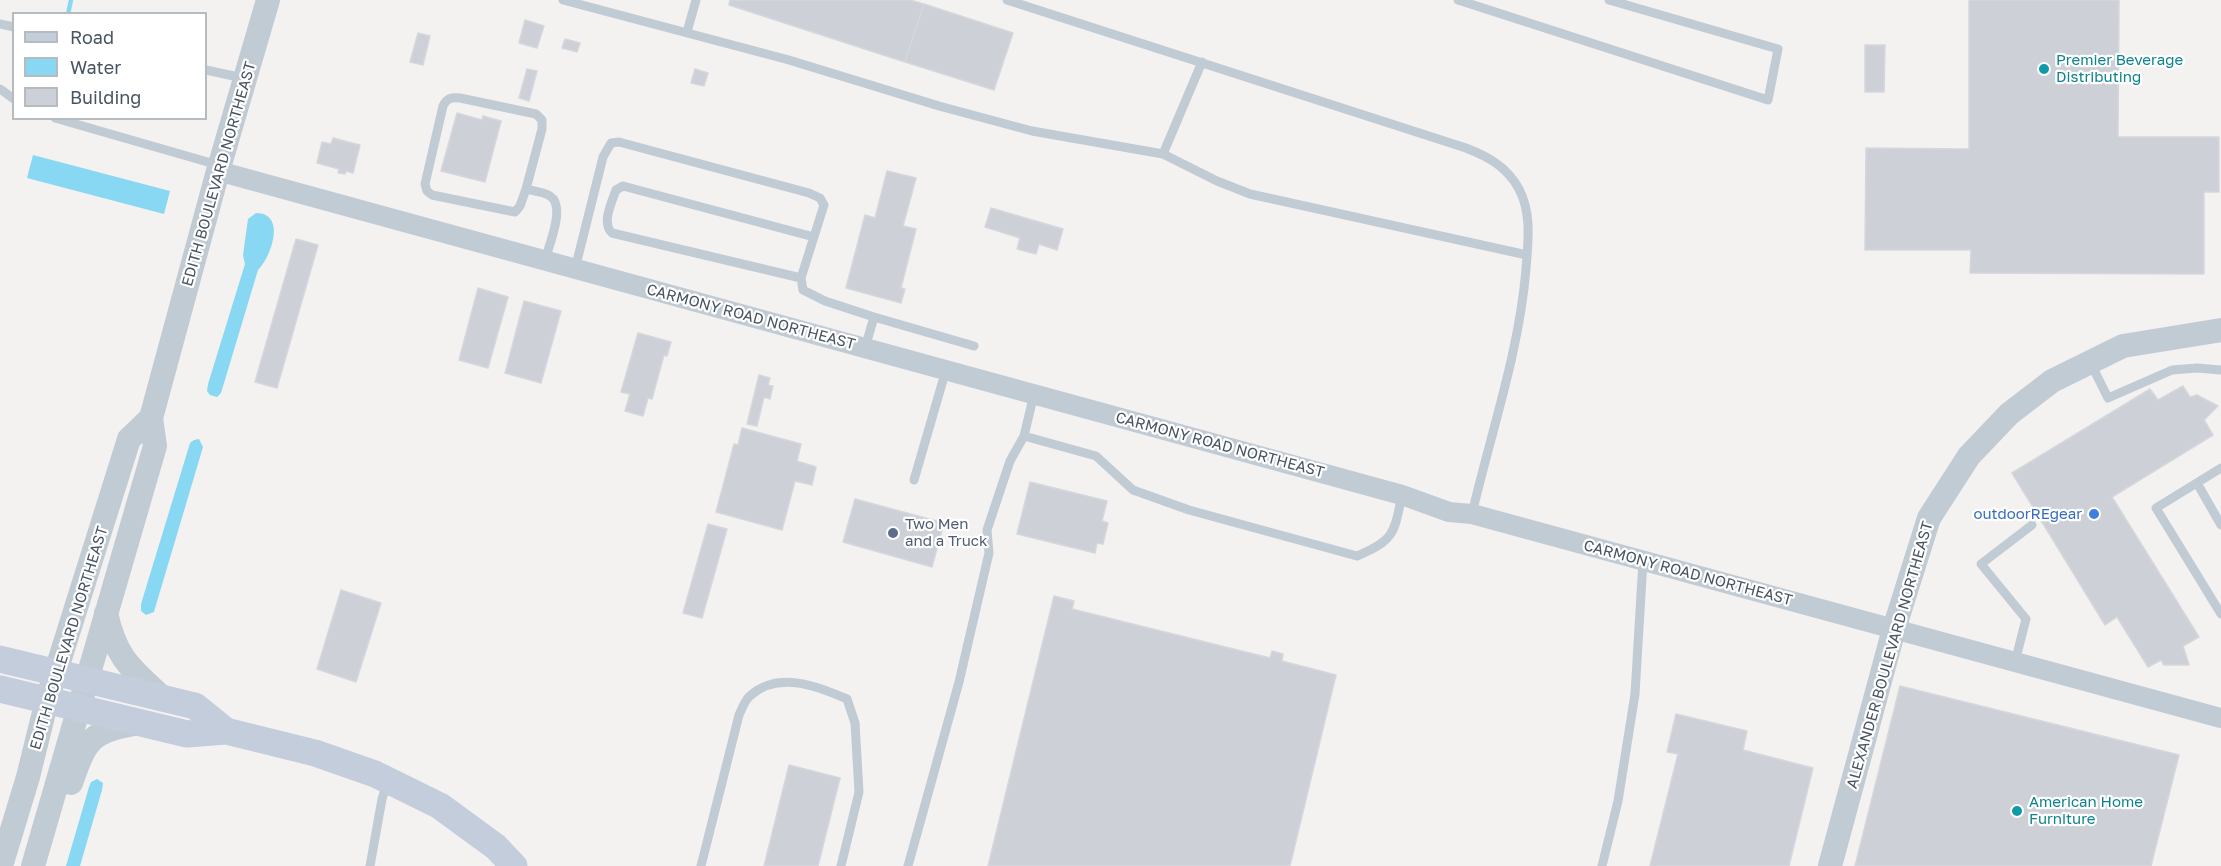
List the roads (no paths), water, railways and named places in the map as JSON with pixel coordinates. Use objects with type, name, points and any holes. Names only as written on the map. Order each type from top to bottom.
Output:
[{"type":"main road","points":[[0,658],[195,706],[226,731]]},
{"type":"main road","points":[[0,689],[187,734],[226,731],[315,753],[388,780],[440,806],[496,847],[514,866]]},
{"type":"street","name":"EDITH BOULEVARD NORTHEAST","points":[[33,866],[155,446],[151,418],[268,0]]},
{"type":"street","name":"CARMONY ROAD NORTHEAST","points":[[219,169],[1402,495],[1449,512],[1472,514],[2221,718]]},
{"type":"street","name":"ALEXANDER BOULEVARD NORTHEAST","points":[[1830,866],[1894,629],[1929,518],[1969,456],[2009,414],[2052,381],[2090,362],[2123,346],[2221,330]]},
{"type":"street","name":"EDITH BOULEVARD NORTHEAST","points":[[2,854],[28,777],[47,700],[129,439],[151,418]]},
{"type":"street","points":[[106,613],[111,637],[123,660],[163,698]]},
{"type":"street","points":[[48,866],[64,805],[87,745],[108,729],[139,723]]},
{"type":"lane","points":[[563,0],[789,60],[939,106],[1032,131],[1163,154],[1217,181],[1250,194],[1527,255]]},
{"type":"lane","points":[[687,32],[696,0]]},
{"type":"lane","points":[[1007,0],[1466,148],[1501,165],[1519,190],[1529,226],[1527,255],[1517,338],[1501,408],[1472,514]]},
{"type":"lane","points":[[1458,0],[1768,100],[1778,49],[1609,0]]},
{"type":"lane","points":[[1163,154],[1202,62]]},
{"type":"lane","points":[[207,70],[246,78]]},
{"type":"lane","points":[[452,97],[460,98],[536,114],[542,120],[542,129],[526,189],[520,206],[515,212],[432,195],[427,190],[425,184],[446,100],[452,97]]},
{"type":"lane","points":[[61,120],[219,169]]},
{"type":"lane","points":[[575,268],[603,156],[611,143],[619,142],[820,198],[824,205],[801,279],[802,290],[825,301],[874,317],[974,346]]},
{"type":"lane","points":[[801,279],[612,233],[608,229],[607,222],[616,190],[623,186],[814,237]]},
{"type":"lane","points":[[526,189],[549,195],[557,204],[558,214],[545,260]]},
{"type":"lane","points":[[865,348],[874,317]]},
{"type":"lane","points":[[2090,362],[2108,398],[2172,370],[2197,368],[2221,370]]},
{"type":"lane","points":[[914,480],[946,370]]},
{"type":"lane","points":[[908,866],[959,682],[989,553],[987,530],[1010,461],[1024,436],[1034,394]]},
{"type":"lane","points":[[1024,436],[1096,456],[1133,490],[1189,510],[1358,556],[1380,546],[1395,529],[1402,495]]},
{"type":"lane","points":[[2220,610],[2156,508],[2221,468]]},
{"type":"lane","points":[[2197,483],[2221,525]]},
{"type":"lane","points":[[2015,662],[2026,619],[1981,564],[2032,525]]},
{"type":"lane","points":[[1602,866],[1618,801],[1635,694],[1643,561]]},
{"type":"lane","points":[[701,866],[739,715],[750,695],[777,681],[817,686],[847,699],[855,723],[859,792],[841,866]]},
{"type":"lane","points":[[370,866],[382,799],[388,780]]},
{"type":"water","points":[[33,155],[170,191],[164,214],[27,178]]},
{"type":"water","points":[[256,213],[266,215],[271,220],[274,237],[268,256],[258,270],[221,393],[217,397],[210,395],[207,391],[208,384],[245,264],[243,255],[248,219]]},
{"type":"water","points":[[199,439],[203,447],[154,612],[146,615],[141,611],[141,604],[190,443]]},
{"type":"water","points":[[97,779],[103,783],[102,790],[80,866],[66,866],[89,787],[91,782]]},
{"type":"waterway","points":[[68,12],[71,0]]},
{"type":"place","name":"Premier Beverage Distributing","points":[[2044,69]]},
{"type":"place","name":"outdoorREgear","points":[[2094,514]]},
{"type":"place","name":"Two Men and a Truck","points":[[893,533]]},
{"type":"place","name":"American Home Furniture","points":[[2017,811]]}]
